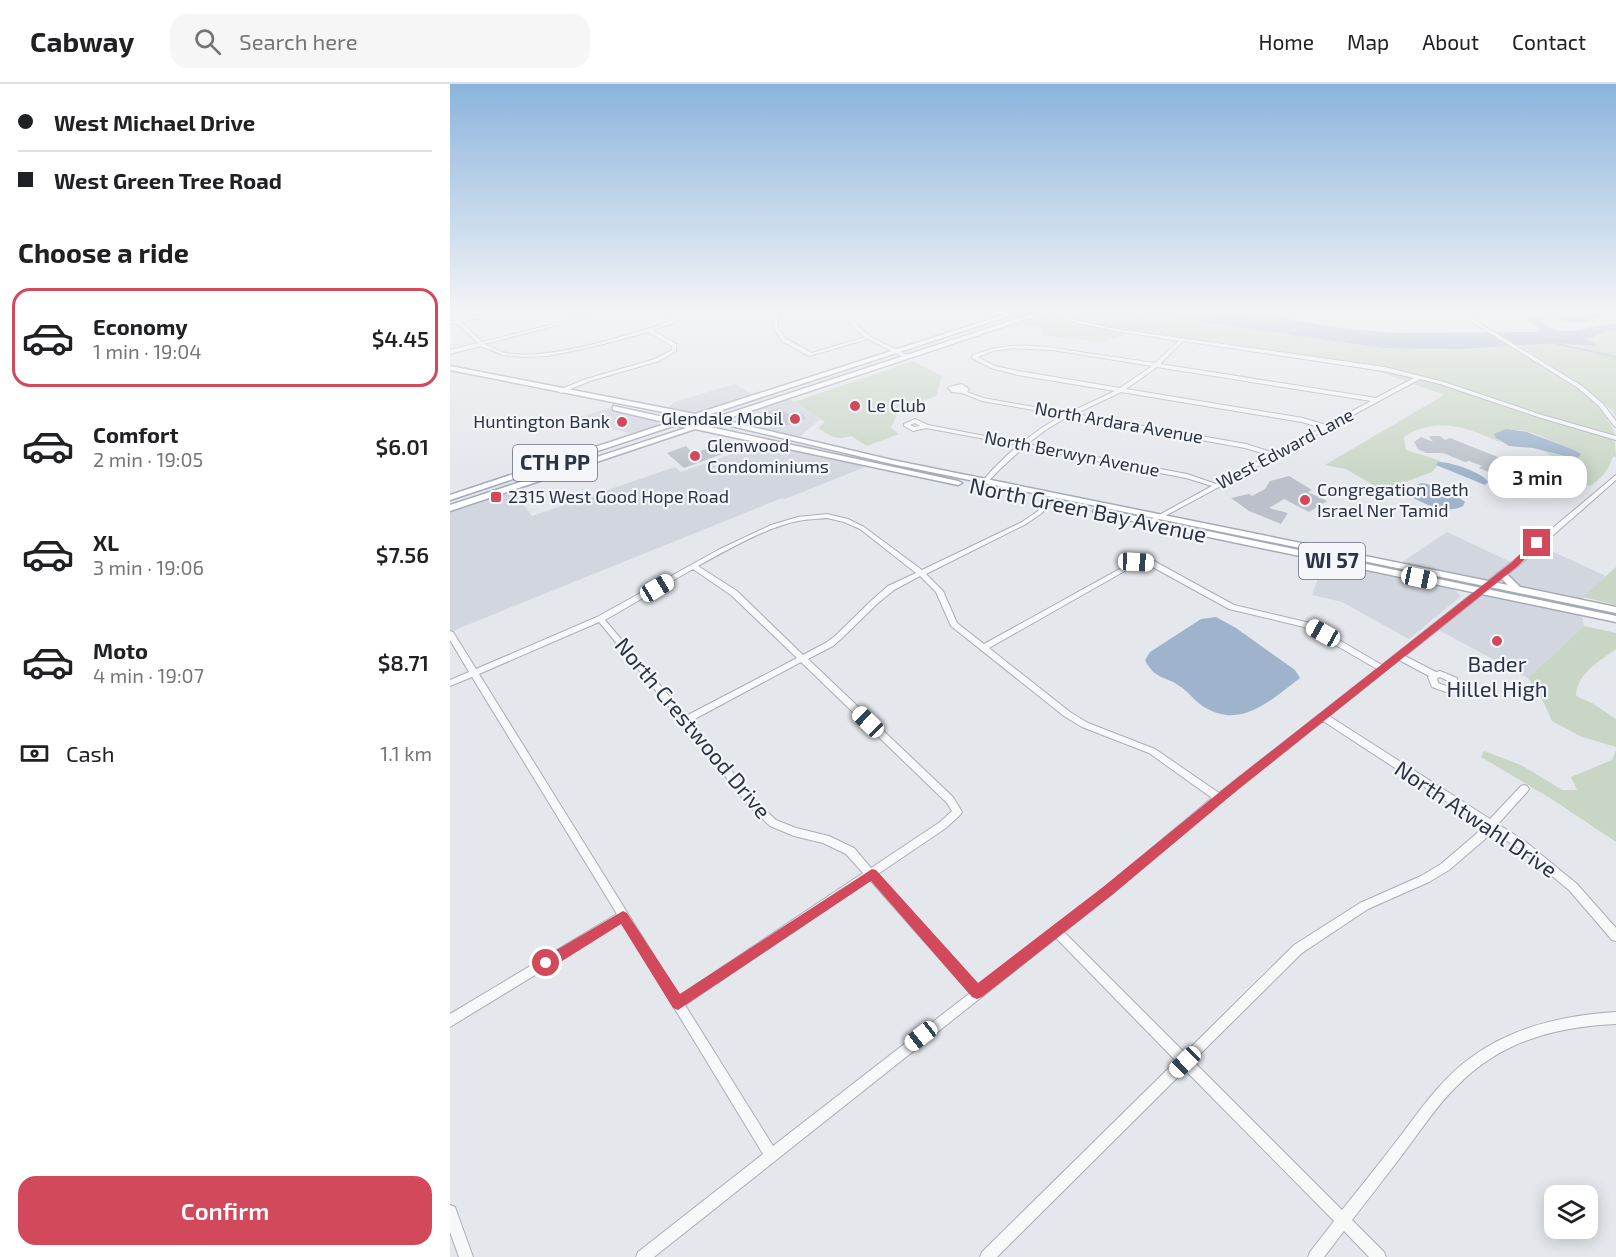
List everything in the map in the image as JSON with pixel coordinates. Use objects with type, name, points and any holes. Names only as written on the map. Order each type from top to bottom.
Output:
[{"type":"main road","name":"CTH PP","points":[[450,498],[848,367]]},
{"type":"main road","name":"CTH PP","points":[[450,508],[877,367]]},
{"type":"main road","name":"North Green Bay Avenue","points":[[450,368],[561,392],[714,420],[1150,522],[1486,587],[1522,590],[1616,610]]},
{"type":"main road","name":"North Green Bay Avenue","points":[[561,392],[675,423],[983,484]]},
{"type":"main road","points":[[674,412],[692,412],[733,404]]},
{"type":"main road","points":[[734,414],[740,421],[782,436]]},
{"type":"main road","points":[[651,417],[660,423],[660,428]]},
{"type":"main road","points":[[647,443],[712,430]]},
{"type":"main road","name":"North Green Bay Avenue","points":[[1051,499],[1160,516],[1486,587],[1616,620]]},
{"type":"main road","points":[[1502,574],[1510,583],[1522,590]]},
{"type":"street","points":[[561,392],[588,380],[634,367]]},
{"type":"street","points":[[995,367],[1009,371],[1303,420],[1326,427]]},
{"type":"street","points":[[983,484],[1022,444],[1069,414],[1122,390],[1155,367]]},
{"type":"street","points":[[1169,367],[1376,400]]},
{"type":"street","points":[[1368,367],[1420,377],[1616,438]]},
{"type":"street","points":[[1548,367],[1580,387],[1601,405],[1616,425]]},
{"type":"street","name":"West Edward Lane","points":[[1150,522],[1420,377]]},
{"type":"street","name":"North Ardara Avenue","points":[[963,392],[982,399],[1252,447],[1274,455]]},
{"type":"street","name":"North Berwyn Avenue","points":[[905,414],[926,426],[1187,476],[1217,486]]},
{"type":"street","name":"North Berwyn Avenue","points":[[918,421],[911,422],[907,427],[913,429],[926,426]]},
{"type":"street","points":[[643,1257],[1176,836],[1219,798],[1502,574],[1616,477]]},
{"type":"street","points":[[686,720],[803,659],[848,631],[880,596],[921,573],[1024,523],[1040,512],[1051,499]]},
{"type":"street","points":[[450,683],[600,619],[741,540],[781,523],[806,517],[826,516],[846,520],[862,528],[921,573],[939,591],[954,624],[1076,721],[1152,751],[1219,798]]},
{"type":"street","points":[[984,647],[1136,562],[1151,563],[1232,607],[1307,625],[1382,668]]},
{"type":"street","points":[[678,1003],[872,874],[943,825],[957,812],[950,800],[734,593],[693,566]]},
{"type":"street","name":"North Crestwood Drive","points":[[600,619],[686,720],[752,803],[773,823],[794,832],[825,839],[850,851],[977,992]]},
{"type":"street","points":[[450,634],[771,1155]]},
{"type":"street","points":[[1399,656],[1434,675]]},
{"type":"street","name":"North Atwahl Drive","points":[[1322,716],[1522,845],[1590,904],[1616,936]]},
{"type":"street","points":[[987,1257],[1298,948],[1364,906],[1425,879],[1445,867],[1492,825],[1524,789]]},
{"type":"street","points":[[450,1021],[623,916]]},
{"type":"street","points":[[1056,931],[1380,1257]]},
{"type":"street","points":[[1315,1257],[1442,1093],[1475,1061],[1505,1043],[1536,1030],[1582,1020],[1616,1018]]},
{"type":"street","points":[[450,1212],[466,1257]]},
{"type":"shaded area","points":[[735,384],[755,397],[692,412],[665,411],[674,402]]},
{"type":"shaded area","points":[[786,397],[820,419],[797,439],[748,424],[735,417],[734,414]]},
{"type":"shaded area","points":[[612,407],[651,417],[661,426],[637,435],[574,419]]},
{"type":"shaded area","points":[[766,442],[870,465],[785,499],[782,498],[450,632],[450,508],[511,488],[532,516],[675,467],[681,472]]},
{"type":"shaded area","points":[[1447,532],[1515,564],[1536,544],[1606,576],[1579,602],[1522,590],[1502,574],[1490,584],[1398,565]]},
{"type":"shaded area","points":[[1324,562],[1453,589],[1461,596],[1409,639],[1342,602],[1312,595]]},
{"type":"shaded area","points":[[1481,591],[1581,612],[1584,626],[1528,678],[1433,627]]},
{"type":"green space","name":"Le Club","points":[[896,367],[924,367],[942,376],[936,396],[900,409],[891,428],[899,434],[867,446],[851,436],[838,438],[826,433],[818,428],[825,422],[794,402]]},
{"type":"green space","points":[[1351,367],[1543,367],[1582,391],[1603,412],[1614,431],[1616,457],[1613,456],[1604,473],[1590,486],[1581,484],[1580,475],[1543,451],[1577,459],[1542,436],[1526,431],[1512,431],[1496,438],[1502,443],[1465,429],[1441,425],[1417,430],[1404,437],[1406,450],[1441,461],[1432,472],[1385,492],[1346,469],[1325,465],[1444,395],[1380,372]]},
{"type":"green space","points":[[1553,367],[1616,367],[1616,417],[1613,411],[1580,384]]},
{"type":"green space","points":[[1616,567],[1616,605],[1583,597]]},
{"type":"green space","points":[[1584,626],[1616,633],[1616,649],[1585,674],[1577,688],[1576,696],[1592,703],[1616,719],[1616,747],[1582,737],[1552,721],[1528,678]]},
{"type":"green space","points":[[1616,750],[1616,842],[1550,798],[1481,757],[1484,751],[1521,765],[1562,790],[1577,790],[1571,777],[1612,760]]},
{"type":"water","points":[[1506,429],[1527,432],[1581,454],[1577,459],[1533,448],[1509,446],[1496,438],[1494,434]]},
{"type":"water","points":[[1438,462],[1466,468],[1488,482],[1485,485],[1436,465]]},
{"type":"water","points":[[1422,483],[1455,495],[1465,502],[1463,506],[1448,509],[1431,506],[1414,499],[1401,490]]},
{"type":"water","points":[[1216,617],[1236,628],[1295,670],[1300,678],[1256,709],[1244,714],[1232,715],[1219,714],[1202,706],[1181,687],[1157,675],[1149,667],[1145,660],[1150,652],[1201,619]]},
{"type":"building","points":[[779,408],[791,416],[799,413],[806,418],[792,425],[784,425],[762,414]]},
{"type":"building","points":[[1429,436],[1440,436],[1445,440],[1450,438],[1520,466],[1537,467],[1547,471],[1552,480],[1543,486],[1526,485],[1520,481],[1515,483],[1479,468],[1482,466],[1469,461],[1465,462],[1443,453],[1426,453],[1418,449],[1414,442],[1421,437],[1433,442]]},
{"type":"building","name":"Glenwood Condominiums","points":[[722,444],[731,451],[684,468],[667,453],[686,446],[691,451],[700,451]]},
{"type":"building","name":"Congregation Beth Israel Ner Tamid","points":[[1289,476],[1312,490],[1308,492],[1327,501],[1309,512],[1284,499],[1269,508],[1288,513],[1281,524],[1249,511],[1231,498],[1249,494],[1252,496],[1265,489],[1270,481]]},
{"type":"place","name":"Le Club","points":[[855,406]]},
{"type":"place","name":"Glendale Mobil","points":[[795,419]]},
{"type":"place","name":"Huntington Bank","points":[[622,422]]},
{"type":"place","name":"Glenwood Condominiums","points":[[695,456]]},
{"type":"place","name":"2315 West Good Hope Road","points":[[496,497]]},
{"type":"place","name":"Congregation Beth Israel Ner Tamid","points":[[1305,500]]},
{"type":"place","name":"Bader Hillel High","points":[[1497,641]]},
{"type":"route","points":[[546,963],[623,916],[678,1003],[872,874],[977,992],[1108,891],[1219,798],[1515,564],[1537,543]]}]
